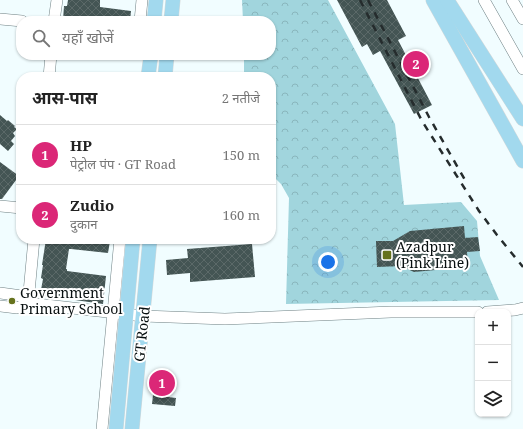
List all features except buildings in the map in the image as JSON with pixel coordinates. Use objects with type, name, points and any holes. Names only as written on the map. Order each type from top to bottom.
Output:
[{"type":"main road","points":[[154,16],[156,0]]},
{"type":"main road","points":[[171,16],[173,0]]},
{"type":"main road","points":[[433,0],[523,161]]},
{"type":"main road","points":[[447,0],[523,119]]},
{"type":"main road","points":[[149,72],[150,60]]},
{"type":"main road","points":[[165,72],[167,60]]},
{"type":"main road","name":"GT Road","points":[[116,429],[120,313],[132,244]]},
{"type":"main road","name":"GT Road","points":[[132,429],[150,244]]},
{"type":"street","points":[[55,16],[57,0]]},
{"type":"street","points":[[140,16],[142,0]]},
{"type":"street","points":[[484,0],[523,69]]},
{"type":"street","points":[[512,0],[523,19]]},
{"type":"street","points":[[0,19],[16,20]]},
{"type":"street","points":[[49,72],[51,60]]},
{"type":"street","points":[[0,206],[16,208]]},
{"type":"street","points":[[0,306],[18,308],[28,300],[34,244]]},
{"type":"street","points":[[102,429],[120,313],[120,244]]},
{"type":"street","points":[[0,293],[28,300],[143,316],[225,319],[391,312],[475,312]]},
{"type":"street","points":[[511,310],[523,308]]},
{"type":"green space","points":[[242,0],[328,0],[395,124],[404,205],[461,202],[477,221],[480,256],[499,300],[286,304],[289,198],[281,184],[276,179],[276,72],[244,72],[244,60],[276,60],[276,16],[243,16]]},
{"type":"railway","points":[[360,0],[422,121],[479,211],[523,267]]},
{"type":"railway","points":[[368,0],[429,117],[465,180]]},
{"type":"place","name":"Zudio","points":[[416,64]]},
{"type":"place","name":"Azadpur (Pink Line)","points":[[387,255]]},
{"type":"place","name":"Government Primary School","points":[[12,301]]},
{"type":"place","name":"HP","points":[[162,383]]}]
